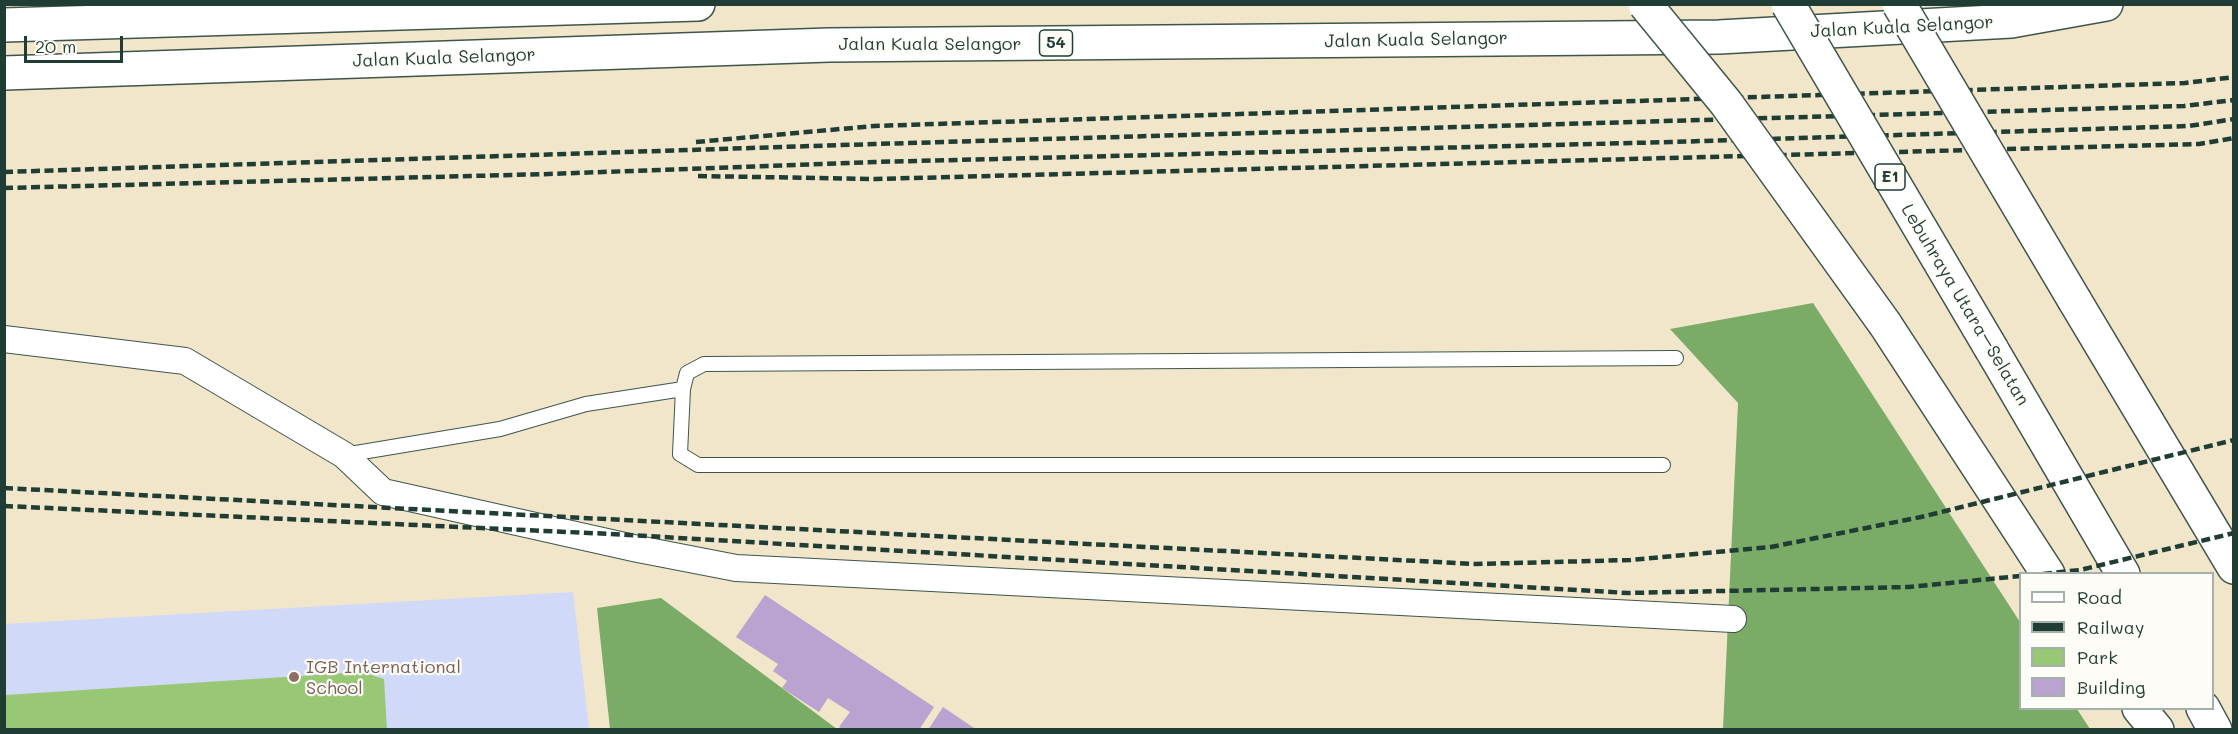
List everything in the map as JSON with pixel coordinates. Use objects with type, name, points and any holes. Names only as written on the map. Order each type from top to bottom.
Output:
[{"type":"highway","points":[[4,25],[698,4]]},
{"type":"highway","points":[[1645,4],[1726,103],[1885,324],[2047,572]]},
{"type":"highway","name":"Lebuhraya Utara–Selatan","points":[[1788,4],[2122,572]]},
{"type":"highway","points":[[1899,4],[2234,567]]},
{"type":"highway","name":"Jalan Kuala Selangor","points":[[4,73],[829,45],[1719,37],[2011,21],[2106,4]]},
{"type":"highway","points":[[2141,710],[2157,729]]},
{"type":"highway","points":[[2204,710],[2215,729]]},
{"type":"street","points":[[4,339],[185,361],[344,455],[383,492],[638,549],[736,568],[1733,619]]},
{"type":"lane","points":[[1663,465],[698,465],[680,454],[687,373],[705,364],[1676,358]]},
{"type":"lane","points":[[344,455],[500,429],[586,404],[684,389]]},
{"type":"shaded area","name":"IGB International School","points":[[573,592],[589,729],[5,730],[5,624]]},
{"type":"green space","points":[[1813,303],[2019,620],[2019,710],[2078,710],[2090,729],[1723,729],[1738,403],[1670,329]]},
{"type":"green space","points":[[661,598],[837,729],[610,729],[597,608]]},
{"type":"green space","points":[[362,672],[384,679],[387,729],[5,729],[5,695]]},
{"type":"building","points":[[765,595],[934,707],[919,730],[843,730],[839,727],[850,712],[828,698],[819,712],[782,688],[787,681],[773,671],[778,664],[736,637]]},
{"type":"building","points":[[943,707],[977,730],[928,730]]},
{"type":"railway","points":[[696,142],[874,126],[2185,83],[2234,77]]},
{"type":"railway","points":[[4,172],[2184,106],[2234,100]]},
{"type":"railway","points":[[4,188],[2189,126],[2234,119]]},
{"type":"railway","points":[[698,176],[876,179],[2199,144],[2234,138]]},
{"type":"railway","points":[[4,488],[1476,564],[1630,560],[1771,547],[1921,517],[2234,440]]},
{"type":"railway","points":[[4,506],[611,534],[1628,593],[1909,587],[2019,576]]},
{"type":"railway","points":[[2062,572],[2080,570],[2234,533]]},
{"type":"place","name":"IGB International School","points":[[294,677]]}]
